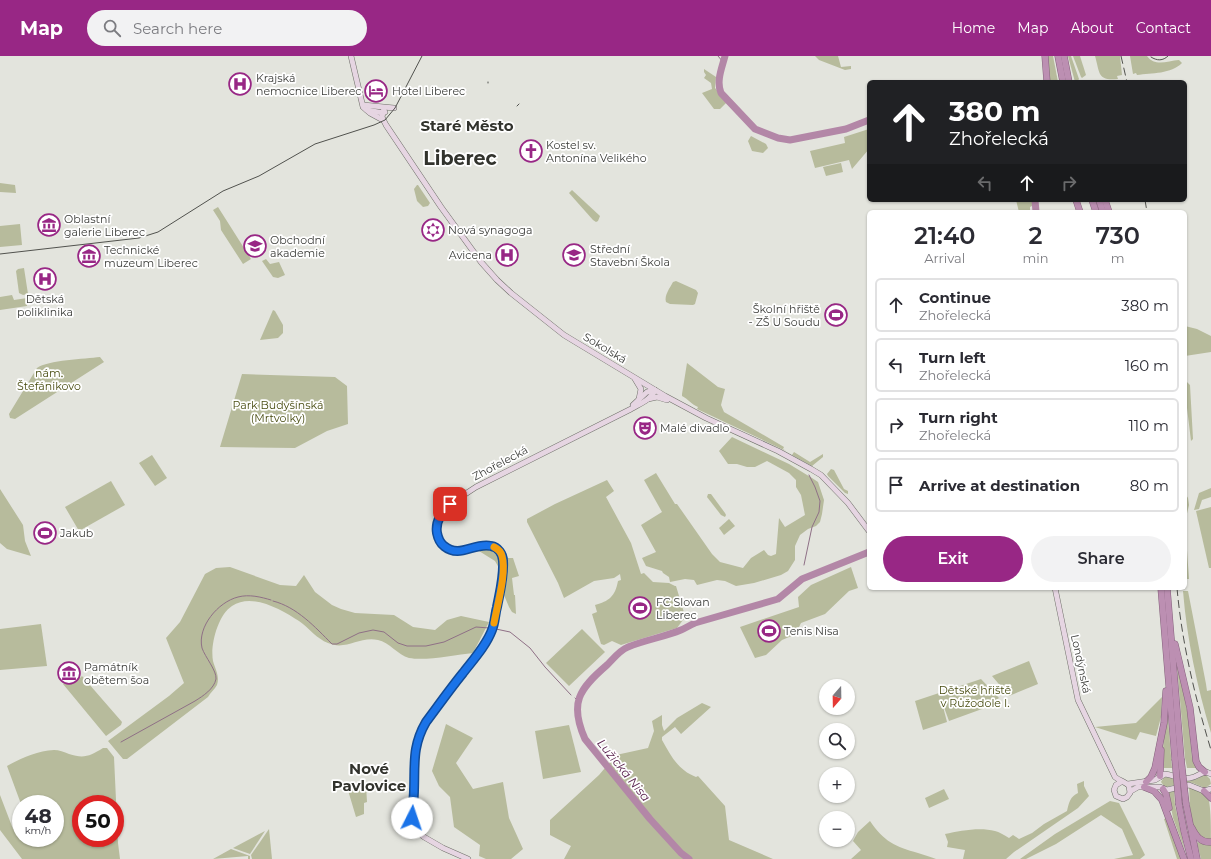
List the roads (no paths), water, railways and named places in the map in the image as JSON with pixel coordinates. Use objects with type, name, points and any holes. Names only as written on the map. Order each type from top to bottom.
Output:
[{"type":"highway","points":[[1045,56],[1047,80]]},
{"type":"highway","points":[[1058,56],[1065,80]]},
{"type":"highway","points":[[1064,56],[1066,80]]},
{"type":"highway","points":[[1161,590],[1184,831],[1191,859]]},
{"type":"highway","points":[[1167,590],[1178,759]]},
{"type":"highway","points":[[1170,623],[1190,708],[1196,762],[1199,767],[1208,773]]},
{"type":"highway","points":[[1168,674],[1164,723],[1153,775],[1145,785],[1154,791],[1162,800],[1173,825]]},
{"type":"highway","points":[[1160,778],[1161,734]]},
{"type":"highway","points":[[1161,788],[1166,794],[1173,825],[1184,859]]},
{"type":"highway","points":[[1204,791],[1211,798]]},
{"type":"highway","points":[[1182,804],[1199,839],[1206,842],[1211,842]]},
{"type":"highway","points":[[1188,818],[1197,859]]},
{"type":"main road","points":[[351,56],[364,107],[383,120],[384,110],[364,107]]},
{"type":"main road","name":"Sokolská","points":[[383,120],[441,207],[481,262],[497,280],[564,335],[676,404]]},
{"type":"main road","points":[[635,379],[641,389],[639,399]]},
{"type":"main road","points":[[646,400],[652,396],[655,390]]},
{"type":"main road","name":"Zhořelecká","points":[[626,410],[647,392],[655,390]]},
{"type":"main road","points":[[646,400],[657,397],[662,398],[692,410],[806,465],[821,475],[848,503],[867,528]]},
{"type":"main road","name":"Zhořelecká","points":[[468,859],[424,837],[414,826],[412,813],[414,792],[414,758],[419,739],[426,722],[482,648],[490,634],[494,624],[502,583],[502,555],[497,549],[491,546],[482,545],[460,551],[454,551],[446,547],[440,541],[437,533],[437,523],[441,514],[450,504],[476,487],[646,400]]},
{"type":"main road","name":"Londýnská","points":[[1055,590],[1078,700],[1115,777],[1121,782],[1128,784]]},
{"type":"main road","points":[[1115,777],[1116,785],[1114,790],[1115,794],[1120,798],[1127,797],[1131,790],[1167,774],[1182,778],[1190,778],[1208,773]]},
{"type":"main road","points":[[1160,778],[1159,785],[1161,788]]},
{"type":"main road","points":[[1116,785],[1121,782]]},
{"type":"main road","points":[[1131,790],[1128,784],[1145,785],[1167,790],[1189,785],[1204,791],[1211,789]]},
{"type":"waterway","name":"Lužická Nisa","points":[[718,56],[723,62]]},
{"type":"waterway","name":"Lužická Nisa","points":[[725,56],[719,79],[721,93],[755,129],[778,138],[790,140],[846,129],[867,121]]},
{"type":"waterway","name":"Lužická Nisa","points":[[1035,202],[1036,210]]},
{"type":"waterway","points":[[804,565],[812,527],[819,512],[820,501],[809,475]]},
{"type":"waterway","name":"Lužická Nisa","points":[[689,859],[681,853],[650,819],[585,739],[578,716],[578,706],[584,689],[597,674],[625,648],[675,632],[695,623],[778,599],[802,579],[867,553]]},
{"type":"waterway","points":[[121,742],[195,701],[208,692],[213,686],[216,676],[202,648],[201,640],[206,624],[211,616],[223,604],[242,596],[255,596],[271,600]]},
{"type":"waterway","points":[[273,601],[290,608],[305,618],[332,644],[337,644],[359,633],[373,630],[384,632],[398,643],[407,646],[426,646],[444,642],[476,627],[489,628]]},
{"type":"waterway","points":[[496,629],[510,632],[530,648],[571,695]]},
{"type":"waterway","name":"Lužická Nisa","points":[[575,698],[578,701]]},
{"type":"tram line","points":[[0,254],[139,238],[158,232],[223,191],[259,176],[315,144],[385,120],[395,108],[422,56]]},
{"type":"tram line","points":[[1151,57],[1160,60],[1168,56]]},
{"type":"railway","points":[[1121,56],[1127,80]]},
{"type":"railway","points":[[1145,202],[1147,210]]},
{"type":"railway","points":[[1177,590],[1182,629],[1190,670],[1211,750]]},
{"type":"place","name":"Krajská nemocnice Liberec","points":[[240,84]]},
{"type":"place","name":"Hotel Liberec","points":[[376,91]]},
{"type":"place","name":"Kostel sv. Antonína Velikého","points":[[531,151]]},
{"type":"place","name":"Oblastní galerie Liberec","points":[[49,225]]},
{"type":"place","name":"Nová synagoga","points":[[433,230]]},
{"type":"place","name":"Obchodní akademie","points":[[255,246]]},
{"type":"place","name":"Avicena","points":[[507,255]]},
{"type":"place","name":"Střední Stavební Škola","points":[[574,255]]},
{"type":"place","name":"Technické muzeum Liberec","points":[[89,256]]},
{"type":"place","name":"Dětská poliklinika","points":[[45,279]]},
{"type":"place","name":"Školní hřiště - ZŠ U Soudu","points":[[836,315]]},
{"type":"place","name":"Malé divadlo","points":[[645,428]]},
{"type":"place","name":"Jakub","points":[[45,533]]},
{"type":"place","name":"FC Slovan Liberec","points":[[640,608]]},
{"type":"place","name":"Tenis Nisa","points":[[769,631]]},
{"type":"place","name":"Památník obětem šoa","points":[[69,673]]},
{"type":"district","name":"Staré Město","points":[[467,125]]},
{"type":"district","name":"Liberec","points":[[460,158]]},
{"type":"district","name":"Nové Pavlovice","points":[[369,776]]},
{"type":"park label","name":"nám. Štefánikovo","points":[[49,379]]},
{"type":"park label","name":"Park Budyšínská (Mrtvolky)","points":[[278,411]]},
{"type":"park label","name":"Dětské hřiště v Růžodole I.","points":[[975,696]]}]
